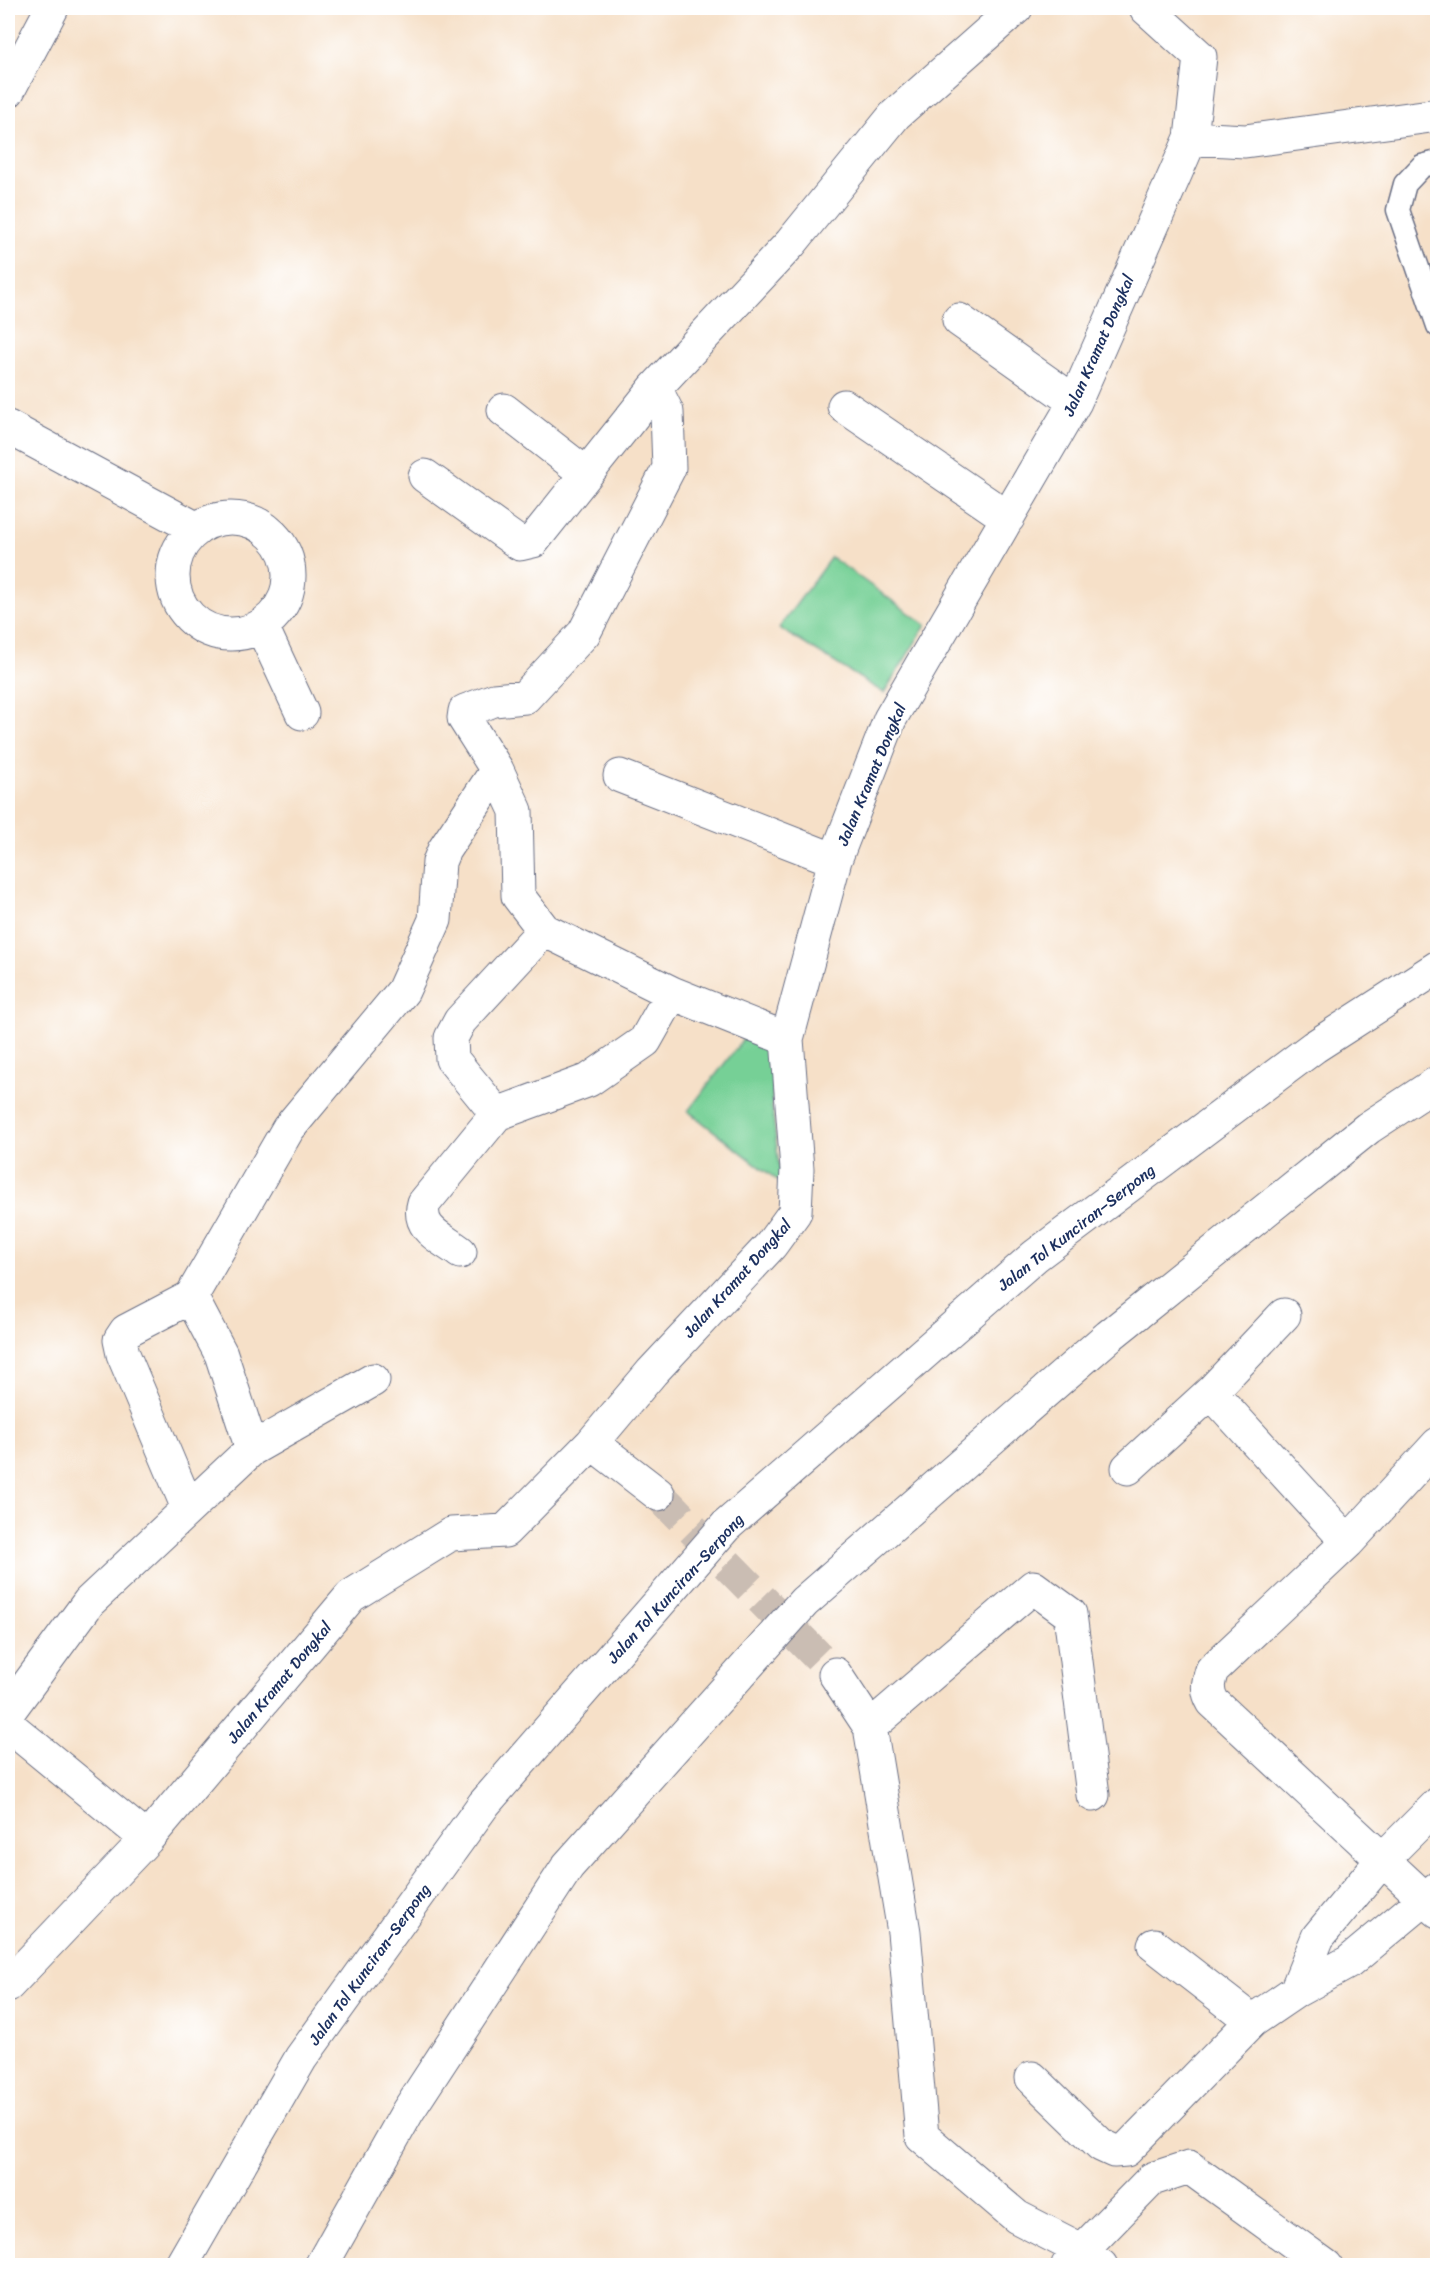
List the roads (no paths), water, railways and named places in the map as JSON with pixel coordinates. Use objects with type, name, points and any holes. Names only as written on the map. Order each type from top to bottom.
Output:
[{"type":"main road","points":[[8,91],[52,8]]},
{"type":"main road","points":[[425,476],[520,544],[533,542],[585,473],[655,388],[791,243],[895,115],[1016,8]]},
{"type":"main road","name":"Jalan Kramat Dongkal","points":[[8,1985],[147,1839],[351,1596],[451,1534],[504,1531],[592,1443],[652,1372],[771,1245],[795,1212],[797,1169],[787,1039],[835,860],[890,719],[1075,402],[1191,138],[1200,57],[1146,8]]},
{"type":"main road","points":[[1191,138],[1245,141],[1437,115]]},
{"type":"main road","points":[[959,320],[1075,402]]},
{"type":"main road","points":[[655,388],[667,411],[669,468],[584,633],[525,697],[494,700],[465,711],[464,718],[497,770],[516,811],[518,896],[544,930],[672,993],[787,1039]]},
{"type":"main road","points":[[844,406],[1008,518]]},
{"type":"main road","points":[[504,410],[585,473]]},
{"type":"main road","points":[[8,427],[197,529]]},
{"type":"main road","points":[[219,519],[242,519],[264,528],[281,544],[289,567],[288,590],[279,611],[261,627],[241,634],[218,633],[198,624],[182,608],[174,587],[174,565],[182,544],[197,529],[219,519]]},
{"type":"main road","points":[[261,627],[302,713]]},
{"type":"main road","points":[[188,1508],[123,1354],[120,1340],[126,1331],[191,1297],[288,1129],[403,991],[435,920],[440,862],[444,850],[497,770]]},
{"type":"main road","points":[[620,776],[835,860]]},
{"type":"main road","points":[[497,1114],[452,1059],[451,1038],[459,1021],[544,930]]},
{"type":"main road","name":"Jalan Tol Kunciran–Serpong","points":[[181,2265],[301,2058],[484,1804],[726,1526],[1035,1256],[1314,1047],[1437,967]]},
{"type":"main road","points":[[460,1252],[423,1224],[424,1203],[497,1114],[590,1080],[645,1041],[672,993]]},
{"type":"main road","points":[[321,2265],[408,2111],[568,1866],[804,1602],[1109,1336],[1368,1128],[1437,1082]]},
{"type":"main road","points":[[191,1297],[221,1354],[252,1449]]},
{"type":"main road","points":[[1128,1468],[1210,1392],[1284,1315]]},
{"type":"main road","points":[[8,1712],[89,1602],[252,1449],[373,1380]]},
{"type":"main road","points":[[1210,1392],[1348,1542]]},
{"type":"main road","points":[[592,1443],[658,1494]]},
{"type":"main road","points":[[1032,2078],[1101,2145],[1114,2151],[1126,2150],[1252,2021],[1296,1991],[1349,1962],[1434,1900],[1383,1859],[1213,1702],[1208,1694],[1207,1684],[1212,1670],[1348,1542],[1437,1444]]},
{"type":"main road","points":[[870,1727],[1033,1587],[1070,1614],[1093,1795]]},
{"type":"main road","points":[[835,1674],[870,1727],[904,1932],[922,2136],[1017,2217],[1084,2260],[1152,2179],[1189,2167],[1326,2265]]},
{"type":"main road","points":[[8,1725],[147,1839]]},
{"type":"main road","points":[[1296,1991],[1318,1937],[1383,1859],[1437,1804]]},
{"type":"main road","points":[[1154,1946],[1252,2021]]},
{"type":"lane","points":[[1437,162],[1422,166],[1405,184],[1398,210],[1437,326]]},
{"type":"tunnel","points":[[658,1494],[835,1674]]}]
